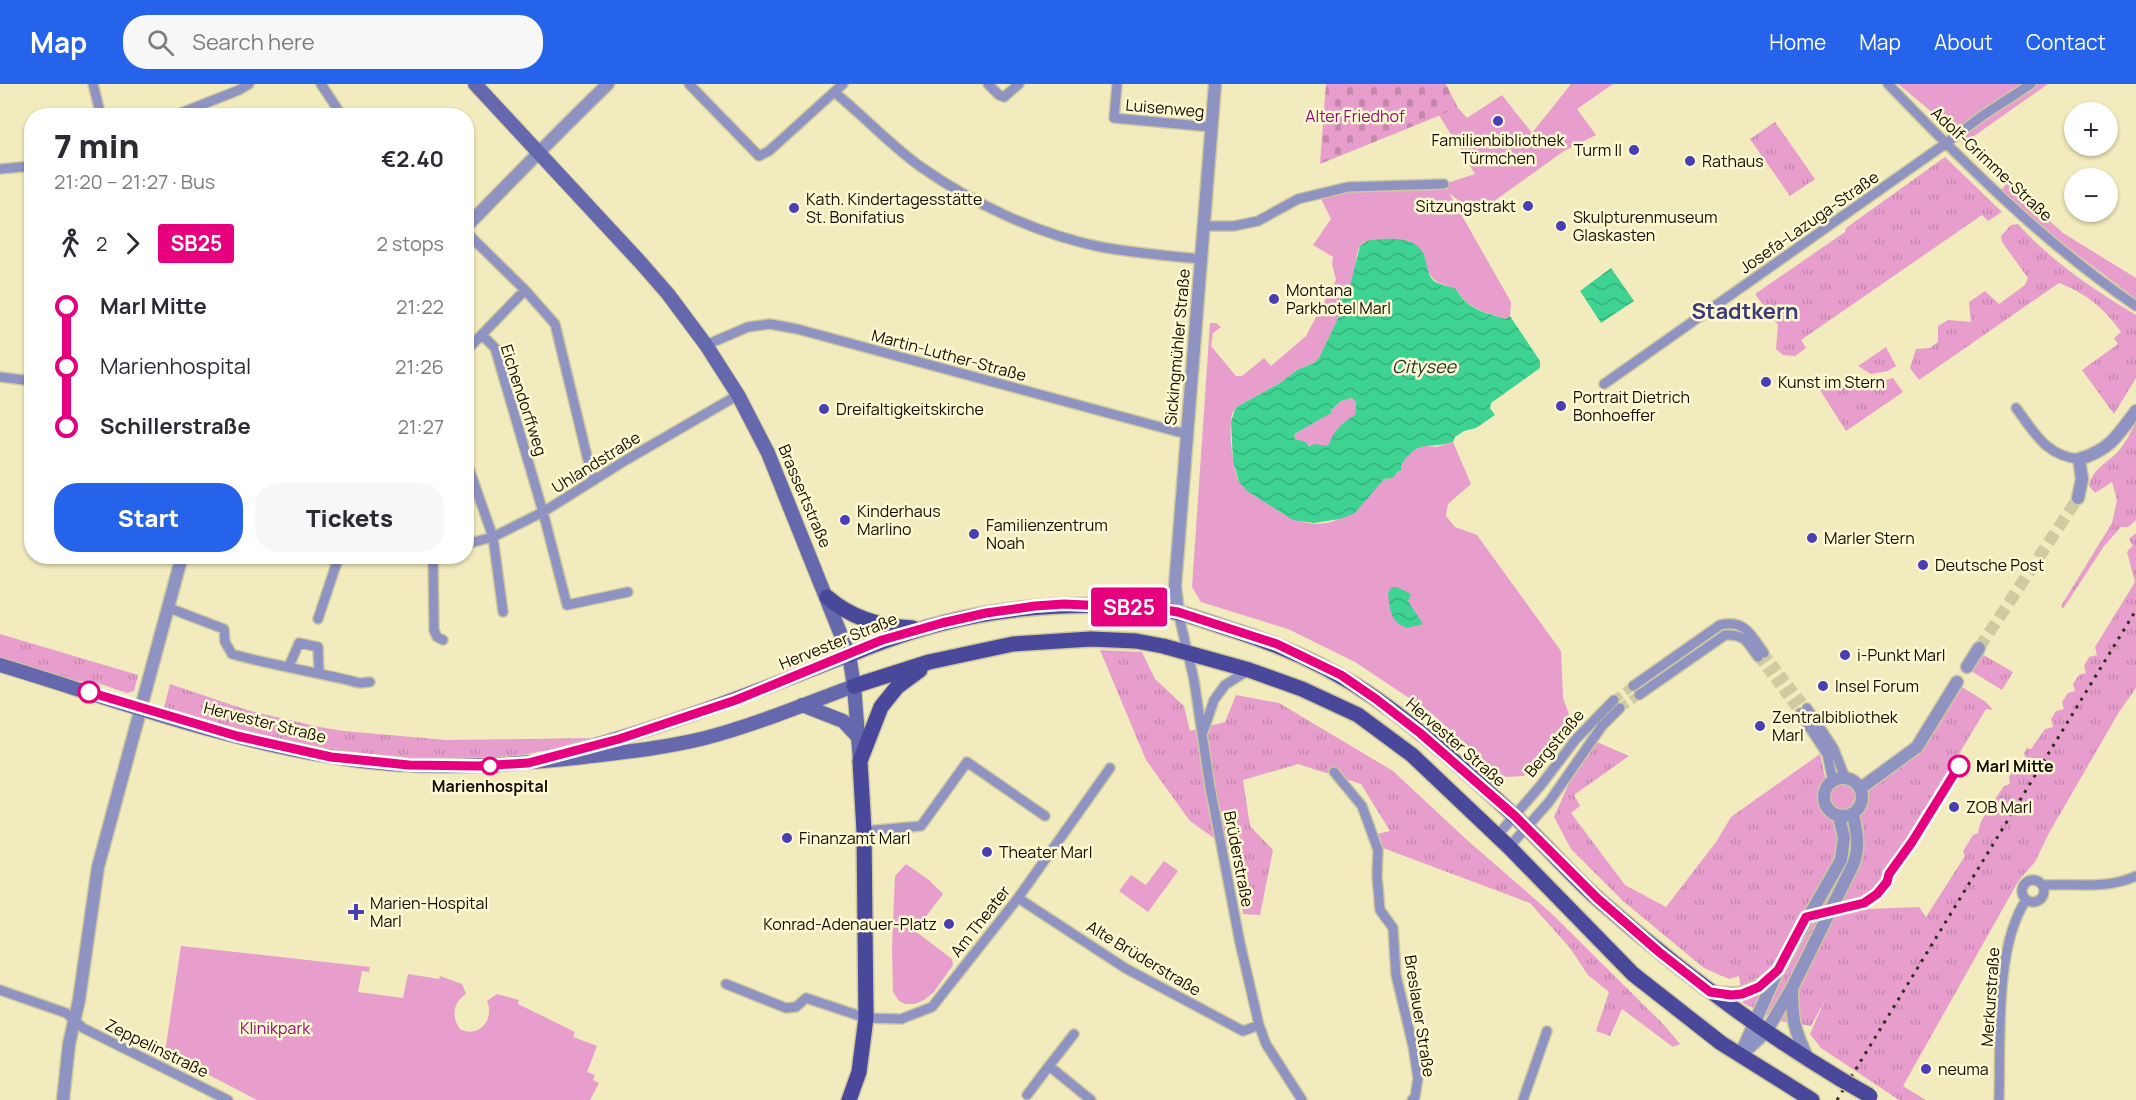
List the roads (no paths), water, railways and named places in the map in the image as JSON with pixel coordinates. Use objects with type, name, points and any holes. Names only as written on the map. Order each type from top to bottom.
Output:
[{"type":"main road","name":"Brassertstraße","points":[[475,84],[655,278],[706,345],[738,395],[768,453],[849,655],[854,686],[864,831],[866,1018],[859,1072],[849,1100]]},
{"type":"main road","points":[[827,597],[838,607],[865,620],[919,629]]},
{"type":"main road","name":"Hervester Straße","points":[[528,763],[629,736],[736,700],[882,640],[986,613],[1035,606],[1107,606],[1178,612],[1277,644],[1341,675],[1376,699],[1420,733],[1515,816],[1597,898],[1659,952],[1760,1028],[1873,1098]]},
{"type":"main road","name":"Hervester Straße","points":[[0,665],[237,736],[343,759],[419,765],[488,766],[634,751],[688,742],[727,731],[929,662],[1013,644],[1047,640],[1136,641],[1187,652],[1249,670],[1302,689],[1358,715],[1412,755],[1509,847],[1633,974],[1740,1056],[1812,1100]]},
{"type":"main road","points":[[860,761],[880,707],[897,687],[929,662]]},
{"type":"main road","points":[[802,705],[843,722],[858,737]]},
{"type":"street","points":[[93,84],[99,108]]},
{"type":"street","points":[[193,108],[249,84]]},
{"type":"street","points":[[321,84],[337,108]]},
{"type":"street","points":[[474,219],[608,84]]},
{"type":"street","points":[[689,84],[759,156],[769,151],[843,84]]},
{"type":"street","points":[[988,84],[1004,97],[1019,84]]},
{"type":"street","name":"Luisenweg","points":[[1117,84],[1114,118],[1211,127]]},
{"type":"street","name":"Sickingmühler Straße","points":[[1178,612],[1175,586],[1215,84]]},
{"type":"street","name":"Adolf-Grimme-Straße","points":[[1888,84],[1945,144],[2021,215],[2111,289],[2136,306]]},
{"type":"street","name":"Josefa-Lazuga-Straße","points":[[1604,384],[1982,116],[2031,84]]},
{"type":"street","points":[[834,92],[888,141],[922,167],[993,210],[1041,229],[1099,246],[1201,260]]},
{"type":"street","points":[[0,169],[24,167]]},
{"type":"street","points":[[1203,226],[1234,226],[1258,221],[1298,199],[1348,187],[1444,184]]},
{"type":"street","points":[[474,240],[525,290],[555,324],[593,481]]},
{"type":"street","points":[[474,343],[525,290]]},
{"type":"street","name":"Martin-Luther-Straße","points":[[706,345],[748,327],[770,324],[797,329],[1186,434]]},
{"type":"street","name":"Eichendorffweg","points":[[482,335],[495,348],[543,512],[567,605],[628,592]]},
{"type":"street","points":[[0,377],[24,380]]},
{"type":"street","name":"Uhlandstraße","points":[[474,542],[493,537],[543,512],[738,395]]},
{"type":"street","points":[[2016,408],[2046,446],[2067,458],[2079,459],[2098,452],[2113,441],[2136,411]]},
{"type":"street","points":[[2078,498],[2082,478],[2079,459]]},
{"type":"street","points":[[474,483],[493,537],[503,612]]},
{"type":"street","points":[[63,1100],[69,1044],[75,1020],[98,867],[180,564]]},
{"type":"street","points":[[318,619],[336,564]]},
{"type":"street","points":[[433,564],[434,630],[437,637],[443,640]]},
{"type":"street","points":[[169,608],[224,629],[225,642],[232,654],[360,683],[370,682]]},
{"type":"street","name":"Brüderstraße","points":[[1178,612],[1194,680],[1210,787],[1240,943],[1259,1025],[1266,1044],[1302,1100]]},
{"type":"street","points":[[1633,686],[1720,625],[1731,622],[1741,625],[1755,640],[1761,655],[1744,637],[1737,634],[1725,635],[1639,695]]},
{"type":"street","points":[[289,666],[299,643],[318,647],[319,673]]},
{"type":"street","points":[[1967,667],[1979,648]]},
{"type":"street","points":[[1202,734],[1214,700],[1225,685],[1249,670]]},
{"type":"street","points":[[1861,788],[1917,747],[1958,682]]},
{"type":"street","name":"Bergstraße","points":[[1497,836],[1576,739],[1617,704],[1549,802],[1509,847]]},
{"type":"street","points":[[1804,710],[1834,750],[1839,779]]},
{"type":"street","points":[[864,831],[921,826],[968,762],[1045,816]]},
{"type":"street","name":"Am Theater","points":[[726,984],[786,1008],[796,1007],[806,998],[866,1018],[901,1019],[932,1007],[1018,897],[1110,768]]},
{"type":"street","name":"Breslauer Straße","points":[[1334,772],[1362,806],[1378,850],[1377,876],[1380,910],[1393,927],[1396,975],[1418,1078],[1413,1100]]},
{"type":"street","points":[[1839,779],[1851,779],[1861,788],[1863,794],[1861,806],[1853,814],[1839,816],[1829,811],[1824,800],[1826,789],[1839,779]]},
{"type":"street","points":[[1740,1056],[1792,988],[1858,852],[1853,814]]},
{"type":"street","points":[[1760,1028],[1778,970],[1841,860],[1844,838],[1839,816]]},
{"type":"street","name":"Merkurstraße","points":[[2043,885],[2042,897],[2032,902],[2026,900],[2021,890],[2023,884],[2028,880],[2033,879],[2043,885],[2102,886],[2124,882],[2136,876]]},
{"type":"street","name":"Alte Brüderstraße","points":[[1018,897],[1125,968],[1243,1031],[1259,1025]]},
{"type":"street","name":"Merkurstraße","points":[[1999,1100],[2002,990],[2007,946],[2020,909],[2026,900]]},
{"type":"street","points":[[1710,992],[1745,994],[1759,987],[1778,970]]},
{"type":"street","points":[[1792,988],[1794,1029],[1808,1059]]},
{"type":"street","name":"Zeppelinstraße","points":[[0,990],[66,1013],[83,1028],[228,1100]]},
{"type":"street","points":[[1523,1100],[1547,1031]]},
{"type":"street","points":[[1028,1095],[1074,1034]]},
{"type":"street","points":[[1049,1066],[1086,1098]]},
{"type":"water","name":"Citysee","points":[[1395,239],[1417,246],[1422,251],[1430,275],[1435,282],[1456,289],[1465,301],[1477,309],[1506,319],[1510,316],[1540,361],[1540,368],[1491,403],[1490,408],[1495,415],[1476,428],[1464,431],[1455,437],[1453,442],[1423,446],[1412,452],[1401,466],[1402,470],[1397,472],[1393,478],[1384,479],[1355,513],[1340,519],[1314,523],[1293,520],[1247,491],[1239,482],[1233,461],[1231,422],[1235,409],[1240,405],[1319,358],[1341,312],[1337,310],[1341,298],[1350,286],[1360,246],[1367,241]],"holes":[[[1352,398],[1356,402],[1355,415],[1339,427],[1327,446],[1315,444],[1309,446],[1306,442],[1295,439],[1296,433],[1331,413],[1331,410],[1341,401]]]},
{"type":"water","points":[[1611,268],[1634,301],[1601,323],[1580,291]]},
{"type":"water","points":[[1392,587],[1411,594],[1408,601],[1423,624],[1407,628],[1394,619],[1388,593]]},
{"type":"tunnel","points":[[1979,648],[2078,498]]},
{"type":"tunnel","points":[[1764,653],[1807,708]]},
{"type":"tunnel","points":[[1758,657],[1800,713]]},
{"type":"tunnel","points":[[1614,700],[1633,686]]},
{"type":"tunnel","points":[[1620,708],[1639,695]]},
{"type":"railway","points":[[1837,1100],[2136,610]]},
{"type":"place","name":"Familienbibliothek Türmchen","points":[[1498,121]]},
{"type":"place","name":"Turm II","points":[[1634,150]]},
{"type":"place","name":"Rathaus","points":[[1690,161]]},
{"type":"place","name":"Sitzungstrakt","points":[[1528,206]]},
{"type":"place","name":"Kath. Kindertagesstätte St. Bonifatius","points":[[794,208]]},
{"type":"place","name":"Skulpturenmuseum Glaskasten","points":[[1561,226]]},
{"type":"place","name":"Montana Parkhotel Marl","points":[[1274,299]]},
{"type":"place","name":"Kunst im Stern","points":[[1766,382]]},
{"type":"place","name":"Portrait Dietrich Bonhoeffer","points":[[1561,406]]},
{"type":"place","name":"Dreifaltigkeitskirche","points":[[824,409]]},
{"type":"place","name":"Kinderhaus Marlino","points":[[845,520]]},
{"type":"place","name":"Familienzentrum Noah","points":[[974,534]]},
{"type":"place","name":"Marler Stern","points":[[1812,538]]},
{"type":"place","name":"Deutsche Post","points":[[1923,565]]},
{"type":"place","name":"i-Punkt Marl","points":[[1845,655]]},
{"type":"place","name":"Insel Forum","points":[[1823,686]]},
{"type":"place","name":"Zentralbibliothek Marl","points":[[1760,726]]},
{"type":"place","name":"Marienhospital","points":[[490,766]]},
{"type":"place","name":"Marl Mitte","points":[[1959,766]]},
{"type":"place","name":"ZOB Marl","points":[[1954,807]]},
{"type":"place","name":"Finanzamt Marl","points":[[787,838]]},
{"type":"place","name":"Theater Marl","points":[[987,852]]},
{"type":"place","name":"Marien-Hospital Marl","points":[[356,912]]},
{"type":"place","name":"Konrad-Adenauer-Platz","points":[[949,924]]},
{"type":"place","name":"neuma","points":[[1926,1069]]},
{"type":"district","name":"Stadtkern","points":[[1745,311]]},
{"type":"park label","name":"Alter Friedhof","points":[[1355,116]]},
{"type":"park label","name":"Klinikpark","points":[[275,1028]]}]
